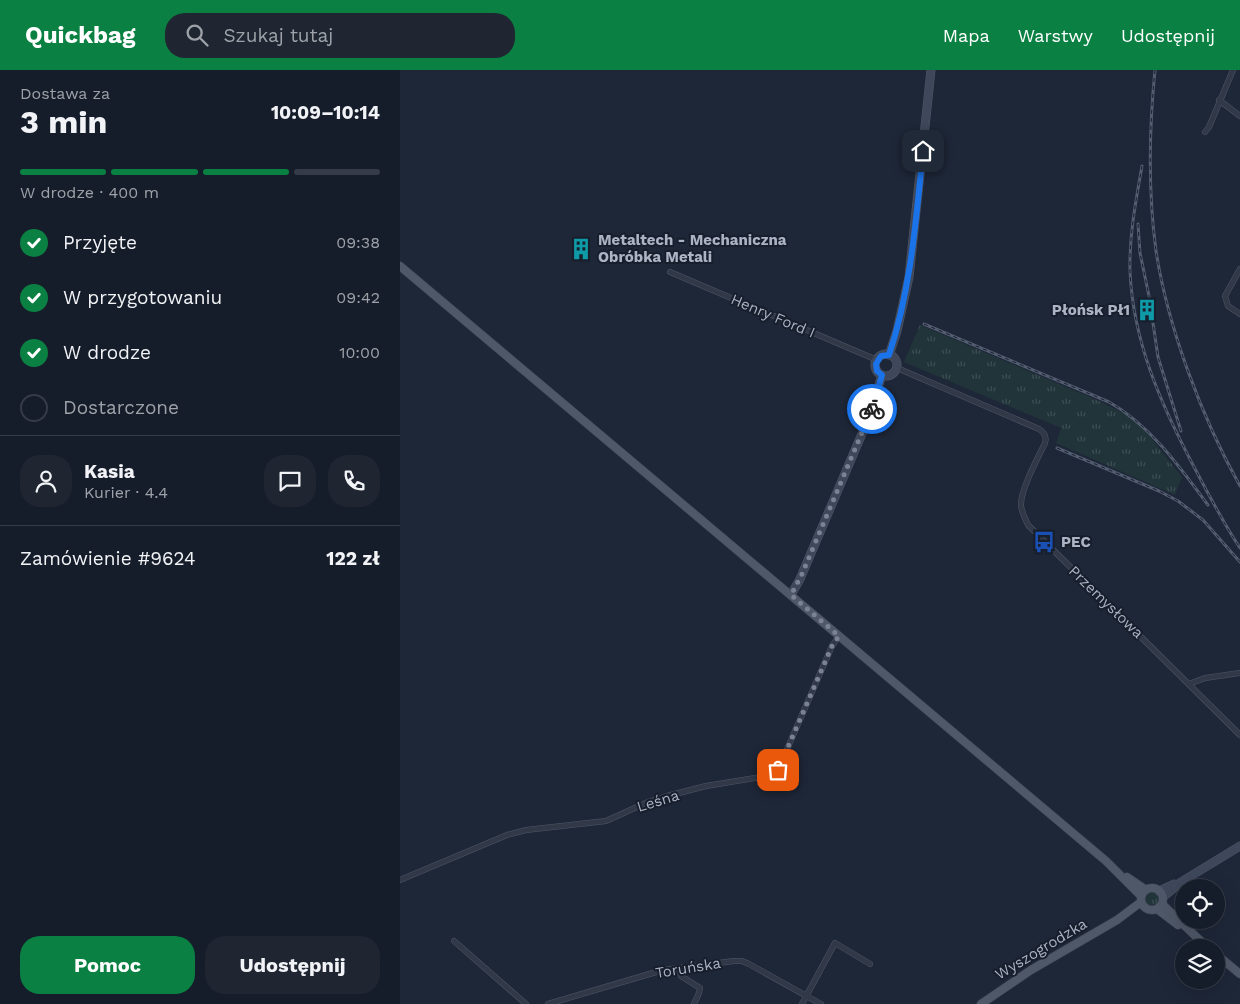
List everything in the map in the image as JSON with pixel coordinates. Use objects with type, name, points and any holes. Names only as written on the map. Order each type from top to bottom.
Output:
[{"type":"main road","points":[[402,268],[1106,861],[1152,910],[1160,900]]},
{"type":"main road","points":[[1143,899],[1152,888],[1160,900],[1199,939]]},
{"type":"main road","name":"Wyszogrodzka","points":[[981,1004],[1031,970],[1117,920],[1143,899]]},
{"type":"main road","points":[[1225,962],[1240,974]]},
{"type":"street","points":[[889,355],[897,331],[909,277],[931,70]]},
{"type":"street","points":[[1204,132],[1209,127],[1233,70]]},
{"type":"street","points":[[1219,100],[1240,116]]},
{"type":"street","points":[[1240,269],[1225,296],[1228,306],[1240,314]]},
{"type":"street","name":"Henry Ford I","points":[[670,272],[877,360]]},
{"type":"street","points":[[889,355],[896,360],[897,368],[890,376],[882,375],[877,371],[877,360],[881,356],[889,355]]},
{"type":"street","name":"Przemysłowa","points":[[897,368],[1039,428],[1043,432],[1046,439],[1045,443],[1023,493],[1021,504],[1023,515],[1028,524],[1240,735]]},
{"type":"street","points":[[791,595],[802,574],[867,422],[882,375]]},
{"type":"street","name":"Leśna","points":[[400,880],[507,835],[526,830],[606,821],[648,802],[667,796],[706,786],[773,775],[778,770],[832,646],[839,636]]},
{"type":"street","points":[[1189,684],[1205,678],[1240,673]]},
{"type":"street","points":[[1160,900],[1181,882],[1240,846]]},
{"type":"street","points":[[454,941],[526,1004]]},
{"type":"street","points":[[802,1004],[835,943],[870,964]]},
{"type":"street","name":"Toruńska","points":[[548,1004],[663,970],[742,961],[821,1004]]},
{"type":"street","points":[[679,968],[682,976],[700,988],[700,993],[694,1004]]},
{"type":"green space","points":[[920,325],[1099,401],[1127,415],[1143,428],[1182,477],[1175,495],[1056,443],[1061,428],[904,362]]},
{"type":"green space","points":[[1149,892],[1155,892],[1159,899],[1155,906],[1149,906],[1145,902],[1145,896]]},
{"type":"railway","points":[[1155,70],[1151,138],[1151,183],[1153,228],[1161,280],[1188,372],[1226,460],[1240,486]]},
{"type":"railway","points":[[1142,166],[1132,231],[1130,271],[1132,297],[1143,348],[1160,396],[1181,442],[1215,507],[1240,548]]},
{"type":"railway","points":[[1138,224],[1140,253],[1149,296],[1158,357],[1181,431]]},
{"type":"railway","points":[[924,324],[1109,402],[1124,411],[1138,422],[1163,448],[1208,505]]},
{"type":"railway","points":[[1057,448],[1159,491],[1178,501],[1203,520],[1240,562]]},
{"type":"way so far","points":[[778,770],[832,646],[839,636],[791,595],[796,588],[872,409]]},
{"type":"place","name":"Metaltech - Mechaniczna Obróbka Metali","points":[[581,249]]},
{"type":"place","name":"Płońsk Pł1","points":[[1147,310]]},
{"type":"place","name":"PEC","points":[[1044,542]]},
{"type":"route","points":[[872,409],[882,375],[877,371],[877,360],[881,356],[889,355],[897,331],[909,277],[923,151]]}]
